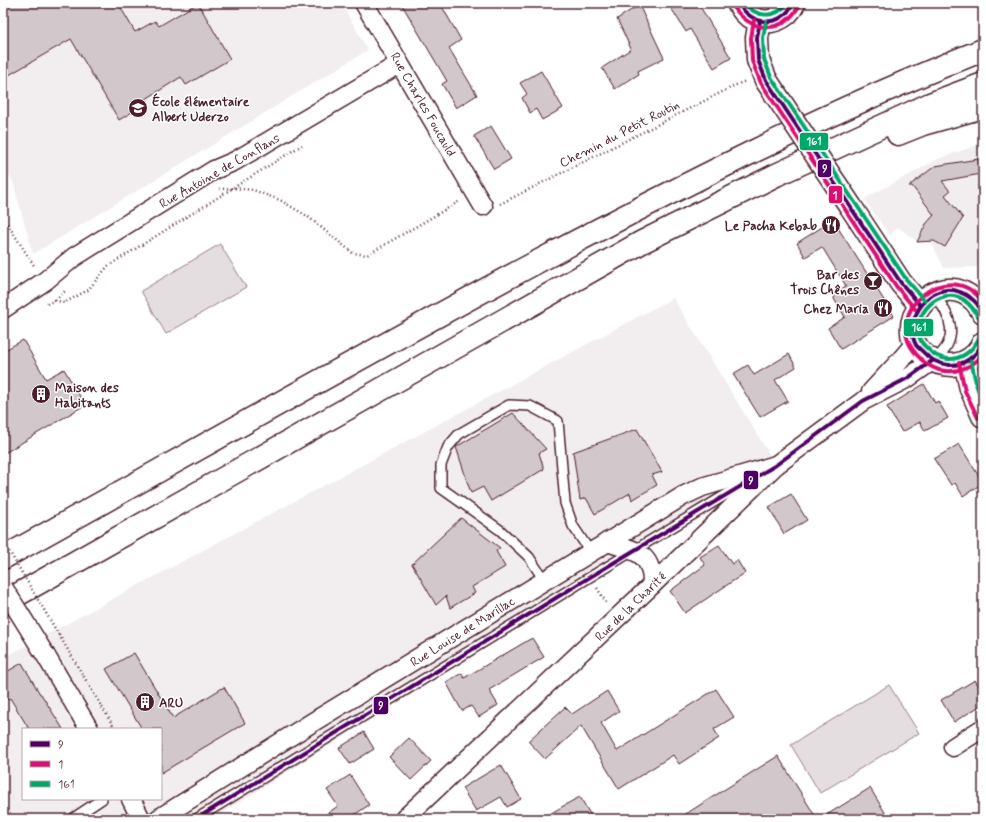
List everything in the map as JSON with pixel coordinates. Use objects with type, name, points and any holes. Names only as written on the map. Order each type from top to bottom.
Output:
[{"type":"main road","points":[[738,3],[751,17],[783,9]]},
{"type":"main road","points":[[783,9],[757,38],[758,60],[766,80],[901,283],[927,299]]},
{"type":"main road","points":[[3,558],[451,308],[612,222],[750,152],[917,76],[983,50]]},
{"type":"main road","points":[[653,238],[783,172],[930,104],[983,84]]},
{"type":"main road","points":[[3,603],[642,242],[705,223],[801,175],[923,124],[983,107]]},
{"type":"main road","points":[[980,304],[967,295],[956,291],[945,291],[927,299],[913,317],[912,330],[915,343],[922,354],[932,361],[943,365],[954,365],[965,362],[974,355],[983,343]]},
{"type":"main road","points":[[965,362],[971,389],[983,416]]},
{"type":"street","name":"Rue Charles Foucauld","points":[[364,3],[479,199]]},
{"type":"street","name":"Rue Antoine de Conflans","points":[[3,310],[74,257],[214,170],[235,161],[400,64]]},
{"type":"street","name":"Rue de la Charité","points":[[863,401],[915,343]]},
{"type":"street","name":"Rue de la Charité","points":[[404,819],[652,585],[776,465],[863,401],[908,378],[932,361]]},
{"type":"street","name":"Rue Louise de Marillac","points":[[158,819],[313,722],[683,496],[702,487],[776,465]]},
{"type":"street","points":[[607,542],[634,550],[642,556],[649,564],[652,576],[652,585]]},
{"type":"street","points":[[3,587],[88,728]]},
{"type":"street","points":[[953,747],[983,728]]},
{"type":"street","points":[[132,800],[141,819]]},
{"type":"lane","points":[[927,299],[944,306],[949,317],[951,330],[949,342],[942,353],[932,361]]},
{"type":"lane","points":[[544,580],[529,557],[500,530],[441,488],[441,465],[448,447],[459,434],[509,405],[530,406],[558,421],[565,503],[574,526],[590,552]]},
{"type":"lane","points":[[196,819],[634,550],[776,465]]},
{"type":"lane","points":[[72,819],[100,800]]},
{"type":"path","name":"Chemin du Petit Routin","points":[[479,199],[491,209],[738,84],[749,80],[766,80]]},
{"type":"path","points":[[55,300],[64,303],[88,290],[108,266],[234,188],[253,190],[280,200],[307,216],[353,253],[367,255],[479,199]]},
{"type":"path","points":[[3,217],[45,280]]},
{"type":"path","points":[[3,541],[113,728]]},
{"type":"path","points":[[595,586],[607,605]]},
{"type":"shaded area","name":"École élémentaire Albert Uderzo","points":[[3,3],[341,3],[368,50],[33,254],[13,182],[3,166]]},
{"type":"shaded area","points":[[983,143],[983,267],[944,268],[931,241],[917,242],[898,227],[890,236],[864,199],[938,159]]},
{"type":"shaded area","points":[[220,244],[246,287],[166,334],[141,291]]},
{"type":"shaded area","points":[[673,298],[776,465],[213,819],[3,819],[3,658]]},
{"type":"shaded area","points":[[889,685],[919,733],[820,793],[791,745]]},
{"type":"building","points":[[3,3],[118,3],[135,32],[155,21],[159,26],[198,3],[230,59],[186,85],[181,77],[138,104],[137,109],[119,120],[71,39],[9,75],[3,65]]},
{"type":"building","points":[[401,3],[440,3],[461,40],[449,48],[477,95],[456,108],[442,84],[447,81]]},
{"type":"building","points":[[668,3],[698,3],[731,58],[714,68],[690,29],[686,32]]},
{"type":"building","points":[[639,5],[664,58],[638,71],[639,74],[615,89],[602,68],[631,49],[617,19]]},
{"type":"building","points":[[541,71],[563,108],[542,120],[536,109],[530,113],[522,98],[527,94],[520,83]]},
{"type":"building","points":[[491,126],[511,159],[494,169],[474,136]]},
{"type":"building","points":[[978,159],[981,174],[942,181],[950,191],[945,195],[963,218],[945,247],[934,241],[917,242],[926,224],[934,215],[912,186],[909,186],[935,166]]},
{"type":"building","points":[[833,220],[894,316],[841,349],[828,328],[845,317],[834,299],[835,293],[846,286],[822,247],[805,257],[797,243]]},
{"type":"building","name":"Maison des Habitants","points":[[23,340],[46,379],[64,369],[85,405],[3,454],[3,351]]},
{"type":"building","points":[[789,354],[796,367],[775,380],[788,401],[760,417],[733,374],[748,365],[754,375]]},
{"type":"building","points":[[924,384],[935,403],[938,401],[948,418],[925,431],[920,422],[902,432],[887,407]]},
{"type":"building","points":[[513,413],[546,449],[539,453],[544,469],[491,501],[483,487],[471,493],[456,447]]},
{"type":"building","points":[[637,429],[662,472],[652,475],[657,485],[632,500],[630,493],[595,514],[586,498],[580,500],[573,452]]},
{"type":"building","points":[[959,444],[983,483],[963,496],[955,483],[951,485],[934,459]]},
{"type":"building","points":[[791,494],[807,520],[784,534],[769,507]]},
{"type":"building","points":[[461,518],[500,548],[496,551],[505,567],[472,587],[475,593],[450,608],[446,596],[436,605],[412,564]]},
{"type":"building","points":[[719,545],[732,564],[737,560],[745,573],[685,613],[670,591],[705,565],[700,557]]},
{"type":"building","points":[[532,638],[544,657],[489,690],[498,705],[479,717],[471,706],[462,711],[446,682],[462,673],[464,678]]},
{"type":"building","name":"ARU","points":[[134,653],[173,718],[224,687],[245,723],[162,772],[162,728],[141,728],[106,669]]},
{"type":"building","points":[[22,663],[62,728],[28,728],[10,698],[3,702],[3,674]]},
{"type":"building","points":[[975,680],[983,693],[983,704],[954,722],[941,700]]},
{"type":"building","points":[[716,689],[734,717],[714,729],[719,738],[679,764],[673,755],[619,789],[581,726],[545,759],[528,741],[565,707],[572,714],[607,691],[619,711],[601,723],[617,751]]},
{"type":"building","points":[[364,732],[374,749],[350,764],[339,748]]},
{"type":"building","points":[[409,738],[431,761],[411,780],[389,757]]},
{"type":"building","points":[[778,756],[817,819],[678,819],[703,803]]},
{"type":"building","points":[[501,765],[521,799],[507,807],[501,797],[476,811],[462,788]]},
{"type":"building","points":[[350,775],[369,805],[348,819],[319,819],[338,806],[327,790]]},
{"type":"building","points":[[870,788],[889,819],[820,819]]},
{"type":"building","points":[[580,797],[593,819],[541,819],[572,801]]},
{"type":"transit line","name":"9","points":[[738,3],[744,11],[751,16],[758,20],[766,21],[781,17],[794,3]]},
{"type":"transit line","name":"161","points":[[745,3],[755,12],[766,15],[777,12],[787,3]]},
{"type":"transit line","name":"1","points":[[733,6],[740,15],[749,21],[757,26],[766,27],[775,26],[784,22],[799,6]]},
{"type":"transit line","name":"1","points":[[754,20],[751,38],[752,61],[761,83],[896,286],[915,309]]},
{"type":"transit line","name":"9","points":[[760,21],[757,38],[758,60],[766,80],[901,283],[920,305]]},
{"type":"transit line","name":"161","points":[[766,22],[763,38],[764,59],[771,77],[906,279],[925,301]]},
{"type":"transit line","name":"1","points":[[983,302],[969,289],[953,284],[937,287],[923,295],[912,308],[906,323],[907,339],[917,355],[927,364],[936,369],[945,371],[957,370],[969,366],[983,355]]},
{"type":"transit line","name":"9","points":[[983,312],[973,300],[964,294],[949,290],[939,292],[922,304],[916,314],[913,324],[913,335],[916,346],[937,362],[949,365],[965,362],[977,352],[983,343]]},
{"type":"transit line","name":"161","points":[[978,316],[970,305],[961,298],[949,296],[941,298],[926,308],[919,324],[918,333],[922,343],[932,353],[939,357],[948,359],[957,358],[966,354],[973,348],[978,340]]},
{"type":"transit line","name":"9","points":[[196,819],[590,577],[776,465],[863,401],[908,378],[932,361]]},
{"type":"transit line","name":"161","points":[[971,361],[977,387],[983,401]]},
{"type":"transit line","name":"1","points":[[959,363],[965,391],[978,418]]},
{"type":"place","name":"École élémentaire Albert Uderzo","points":[[138,108]]},
{"type":"place","name":"Le Pacha Kebab","points":[[831,225]]},
{"type":"place","name":"Bar des Trois Chênes","points":[[873,281]]},
{"type":"place","name":"Chez Maria","points":[[883,308]]},
{"type":"place","name":"Maison des Habitants","points":[[41,394]]},
{"type":"place","name":"ARU","points":[[145,702]]}]
